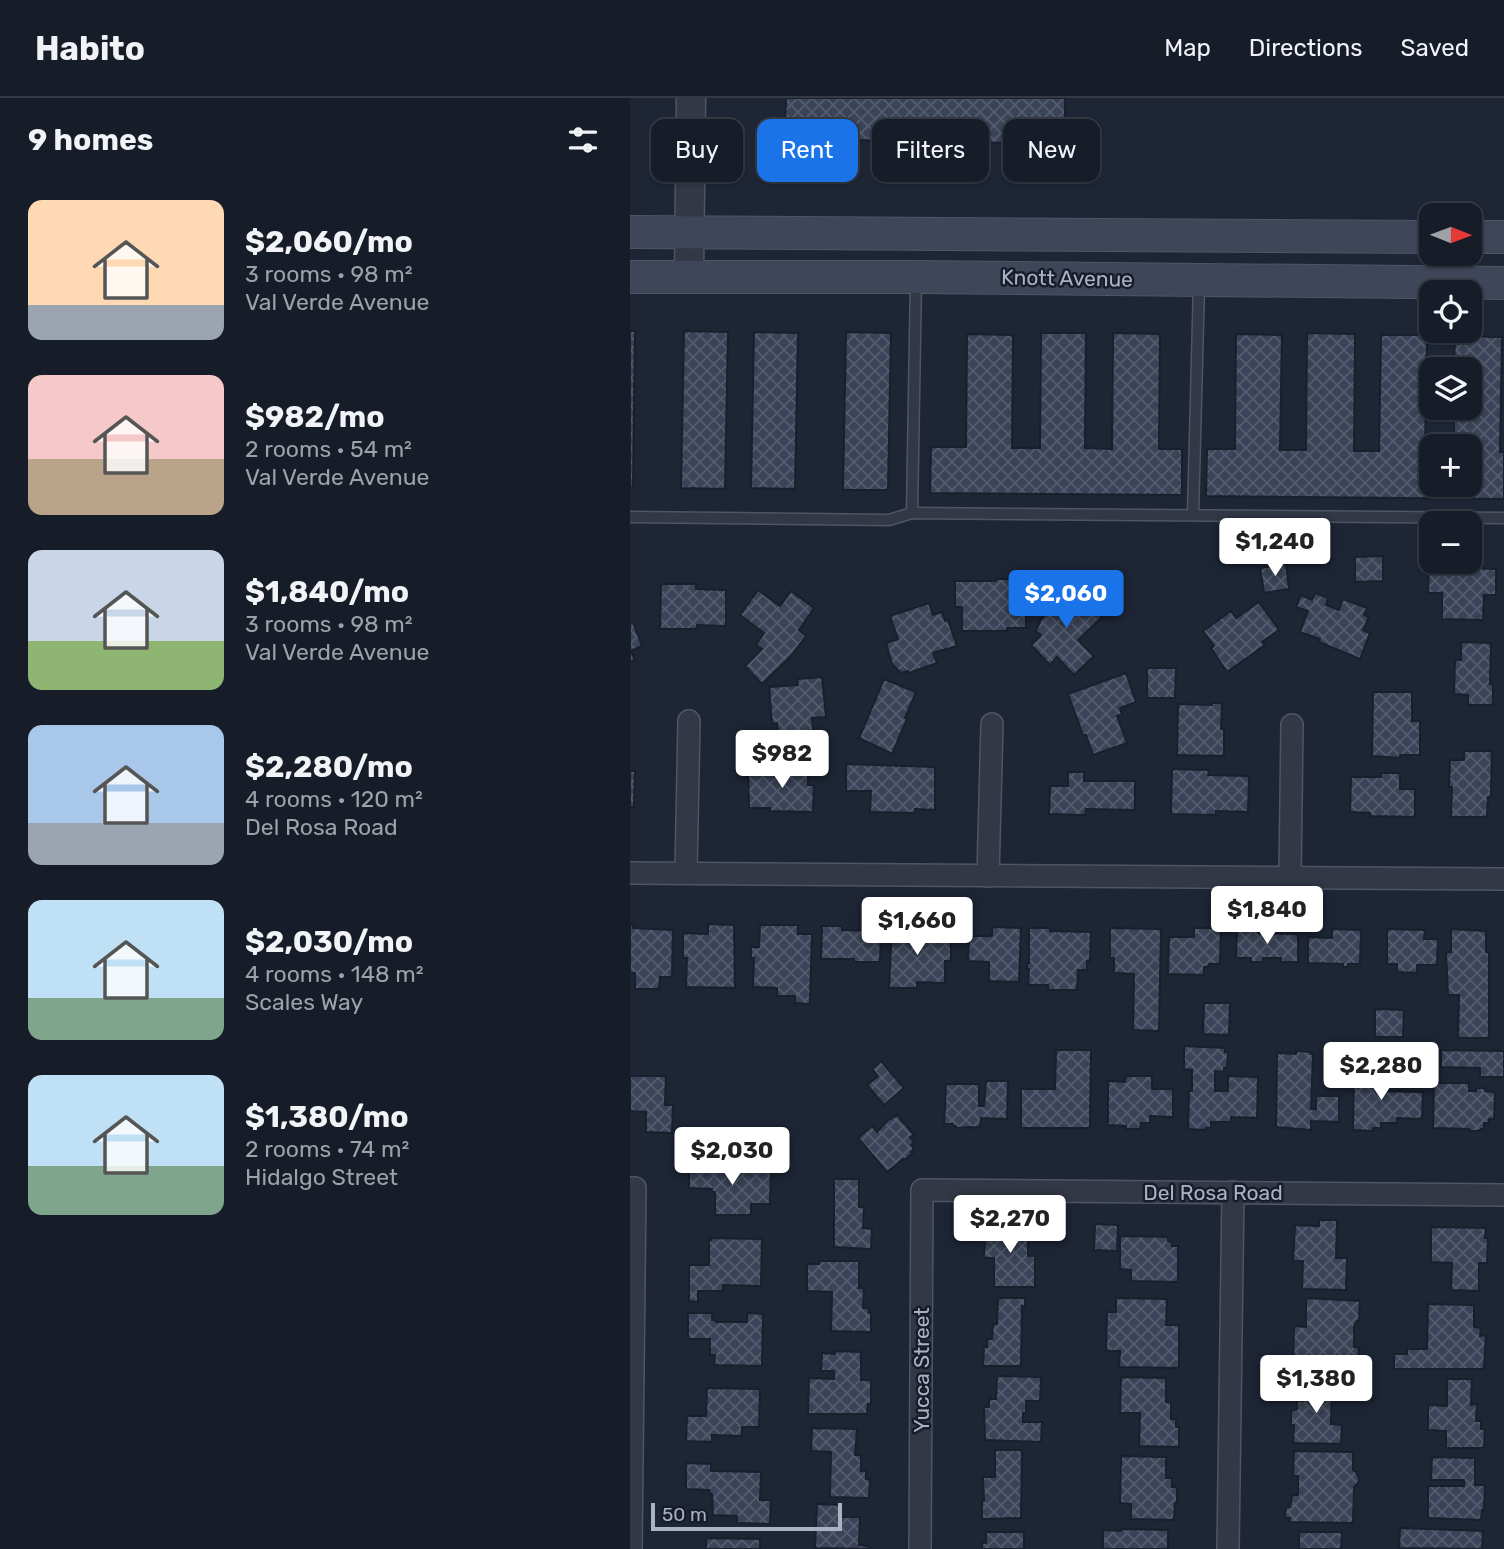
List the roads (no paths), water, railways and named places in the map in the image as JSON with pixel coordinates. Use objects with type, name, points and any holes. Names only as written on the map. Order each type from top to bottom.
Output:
[{"type":"main road","name":"Knott Avenue","points":[[630,232],[1419,237]]},
{"type":"main road","points":[[1482,237],[1504,237]]},
{"type":"main road","name":"Knott Avenue","points":[[630,277],[916,276],[1504,283]]},
{"type":"street","points":[[689,277],[691,98]]},
{"type":"street","points":[[686,873],[688,721]]},
{"type":"street","points":[[988,876],[992,724]]},
{"type":"street","points":[[1290,878],[1292,725]]},
{"type":"street","points":[[630,873],[1504,879]]},
{"type":"street","points":[[630,1188],[635,1188],[631,1549]]},
{"type":"street","name":"Del Rosa Road","points":[[922,1190],[1504,1195]]},
{"type":"street","name":"Yucca Street","points":[[920,1549],[922,1190]]},
{"type":"street","points":[[1228,1549],[1233,1192]]},
{"type":"lane","points":[[912,513],[916,276]]},
{"type":"lane","points":[[1193,515],[1199,280]]},
{"type":"lane","points":[[630,517],[889,520],[912,513],[1504,518]]}]
